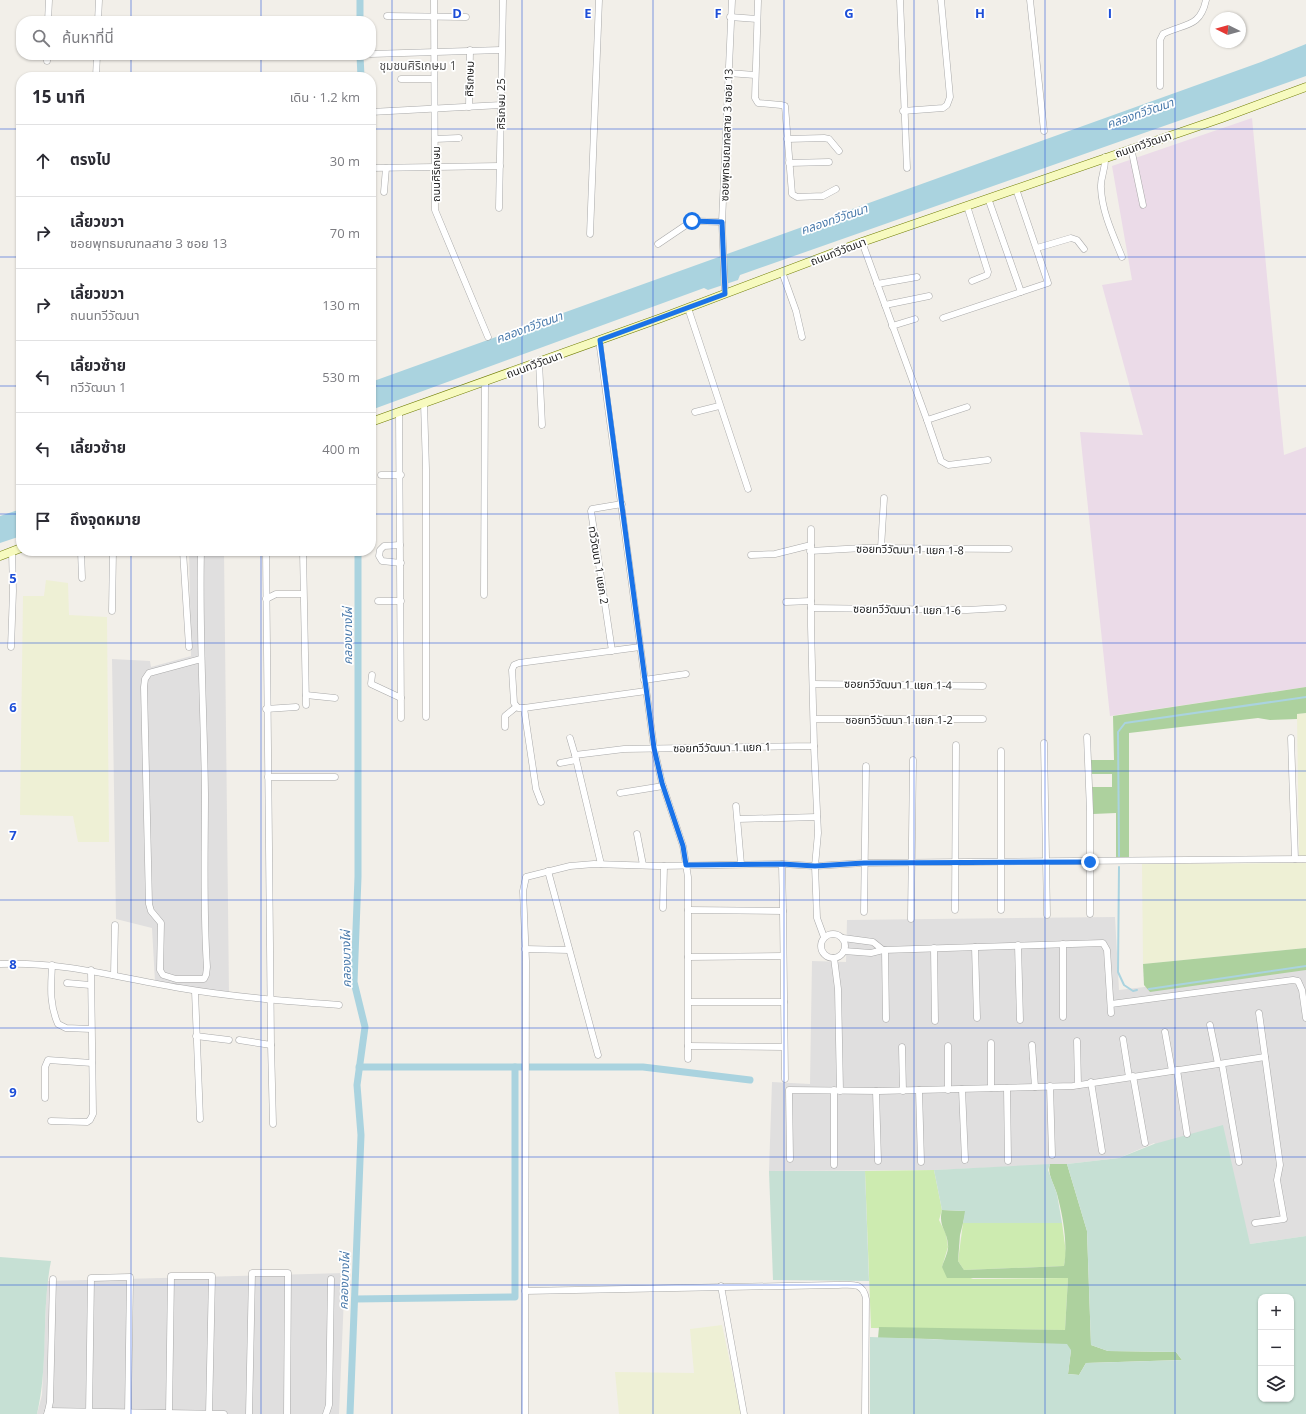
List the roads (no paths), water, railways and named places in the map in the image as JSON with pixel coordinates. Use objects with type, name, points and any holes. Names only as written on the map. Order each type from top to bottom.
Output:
[{"type":"main road","name":"ถนนทวีวัฒนา","points":[[376,420],[688,308],[862,242],[1306,87]]},
{"type":"main road","points":[[0,556],[16,550]]},
{"type":"street","points":[[48,16],[49,0]]},
{"type":"street","points":[[98,16],[99,0]]},
{"type":"street","name":"ถนนศิริเกษม","points":[[434,0],[435,210],[488,337]]},
{"type":"street","name":"ศิริเกษม 25","points":[[499,208],[503,0]]},
{"type":"street","points":[[590,234],[599,0]]},
{"type":"street","name":"ซอยพุทธมณฑลสาย 3 ซอย 13","points":[[725,294],[722,222],[730,17],[732,0]]},
{"type":"street","points":[[900,0],[903,111],[907,168]]},
{"type":"street","points":[[903,111],[943,108],[950,97],[941,0]]},
{"type":"street","points":[[1030,0],[1044,131]]},
{"type":"street","points":[[1160,86],[1160,40],[1163,34],[1186,27],[1195,21],[1203,12],[1206,0]]},
{"type":"street","points":[[758,1],[755,75],[756,101],[758,103],[785,106],[791,190],[793,196],[823,196],[836,189]]},
{"type":"street","points":[[386,16],[434,15],[466,17]]},
{"type":"street","points":[[730,17],[758,19]]},
{"type":"street","name":"ศิริเกษม","points":[[469,107],[470,50]]},
{"type":"street","points":[[376,54],[501,50]]},
{"type":"street","points":[[96,72],[97,60]]},
{"type":"street","points":[[728,73],[755,75]]},
{"type":"street","points":[[401,79],[434,79]]},
{"type":"street","points":[[376,112],[500,105]]},
{"type":"street","points":[[435,139],[459,138]]},
{"type":"street","points":[[787,139],[829,139],[839,151]]},
{"type":"street","points":[[1131,148],[1143,205]]},
{"type":"street","points":[[1104,158],[1106,167],[1101,180],[1103,204],[1122,256]]},
{"type":"street","points":[[789,163],[829,162]]},
{"type":"street","points":[[376,168],[500,166]]},
{"type":"street","points":[[384,192],[386,168]]},
{"type":"street","points":[[943,318],[1048,283],[1016,188]]},
{"type":"street","points":[[988,198],[1021,292]]},
{"type":"street","points":[[967,206],[988,272],[987,275],[972,281]]},
{"type":"street","points":[[658,244],[692,221],[722,222]]},
{"type":"street","points":[[1037,248],[1071,238],[1077,240],[1084,249]]},
{"type":"street","points":[[862,242],[941,461],[945,464],[988,460]]},
{"type":"street","points":[[782,272],[796,311],[802,337]]},
{"type":"street","points":[[877,284],[917,277]]},
{"type":"street","points":[[885,305],[929,296]]},
{"type":"street","points":[[688,308],[719,406],[748,489]]},
{"type":"street","points":[[892,326],[914,319]]},
{"type":"street","points":[[600,340],[654,748],[663,786],[683,846],[688,877],[688,1059]]},
{"type":"street","points":[[540,362],[542,425]]},
{"type":"street","points":[[484,595],[485,381]]},
{"type":"street","points":[[424,403],[426,470],[426,717]]},
{"type":"street","points":[[695,412],[719,406]]},
{"type":"street","points":[[927,420],[967,407]]},
{"type":"street","points":[[399,412],[401,475],[401,718]]},
{"type":"street","points":[[381,476],[401,475]]},
{"type":"street","points":[[881,548],[884,498]]},
{"type":"street","name":"ทวีวัฒนา 1 แยก 2","points":[[612,651],[591,511],[600,507],[622,504]]},
{"type":"street","points":[[811,529],[814,746],[818,833],[815,866],[817,918],[824,937]]},
{"type":"street","points":[[400,545],[384,546],[380,550],[379,556],[382,561],[401,563]]},
{"type":"street","name":"ซอยทวีวัฒนา 1 แยก 1-8","points":[[751,555],[775,554],[811,548],[1009,549]]},
{"type":"street","points":[[11,647],[13,591],[12,552]]},
{"type":"street","points":[[81,556],[82,578]]},
{"type":"street","points":[[112,611],[113,556]]},
{"type":"street","points":[[183,556],[189,647]]},
{"type":"street","points":[[201,556],[201,658],[207,967],[204,979],[190,980],[163,975],[160,970],[161,923],[151,911],[149,904],[144,687],[145,679],[149,673],[201,658]]},
{"type":"street","points":[[266,556],[266,709],[273,1124]]},
{"type":"street","points":[[303,556],[306,705]]},
{"type":"street","points":[[266,598],[276,594],[304,594]]},
{"type":"street","points":[[786,602],[811,600]]},
{"type":"street","points":[[378,601],[401,601]]},
{"type":"street","name":"ซอยทวีวัฒนา 1 แยก 1-6","points":[[811,608],[967,610],[1003,608]]},
{"type":"street","points":[[516,707],[514,703],[512,677],[514,665],[519,663],[640,647]]},
{"type":"street","points":[[644,680],[686,674]]},
{"type":"street","points":[[372,675],[371,684],[401,698]]},
{"type":"street","name":"ซอยทวีวัฒนา 1 แยก 1-4","points":[[813,684],[982,686]]},
{"type":"street","points":[[505,727],[505,716],[516,707],[524,708],[646,691]]},
{"type":"street","points":[[306,694],[335,698]]},
{"type":"street","points":[[266,709],[296,707]]},
{"type":"street","points":[[524,708],[536,789],[540,802]]},
{"type":"street","name":"ซอยทวีวัฒนา 1 แยก 1-2","points":[[814,719],[984,719]]},
{"type":"street","points":[[1087,737],[1090,914]]},
{"type":"street","points":[[570,738],[576,757],[601,864]]},
{"type":"street","points":[[1291,738],[1295,859]]},
{"type":"street","points":[[1044,744],[1047,914]]},
{"type":"street","points":[[955,910],[956,745]]},
{"type":"street","name":"ซอยทวีวัฒนา 1 แยก 1","points":[[560,763],[603,750],[814,746]]},
{"type":"street","points":[[1001,751],[1001,910]]},
{"type":"street","points":[[911,919],[913,760]]},
{"type":"street","points":[[864,912],[866,766]]},
{"type":"street","points":[[268,777],[335,777]]},
{"type":"street","points":[[620,793],[663,786]]},
{"type":"street","points":[[736,806],[741,864]]},
{"type":"street","points":[[738,818],[817,817]]},
{"type":"street","points":[[637,834],[643,865]]},
{"type":"street","points":[[525,1414],[526,949],[523,884],[526,877],[570,866],[601,864],[664,866],[782,864],[815,866],[864,863],[1045,863],[1306,859]]},
{"type":"street","points":[[782,864],[785,1079]]},
{"type":"street","points":[[663,908],[664,866]]},
{"type":"street","points":[[548,871],[598,1055]]},
{"type":"street","points":[[688,910],[783,911]]},
{"type":"street","points":[[114,975],[115,925]]},
{"type":"street","points":[[843,938],[845,946],[844,950],[839,956],[834,958],[827,957],[821,950],[821,942],[824,937],[833,933],[843,938],[873,942],[884,950]]},
{"type":"street","points":[[844,950],[871,954],[884,950],[1103,943],[1107,950],[1112,1012]]},
{"type":"street","points":[[1063,944],[1063,1017]]},
{"type":"street","points":[[1018,945],[1020,1020]]},
{"type":"street","points":[[975,947],[977,1018]]},
{"type":"street","points":[[934,948],[935,1021]]},
{"type":"street","points":[[526,949],[569,950]]},
{"type":"street","points":[[884,950],[886,1019]]},
{"type":"street","points":[[688,958],[783,956]]},
{"type":"street","points":[[834,958],[838,989],[837,1090],[834,1165]]},
{"type":"street","points":[[0,964],[21,963],[91,970],[195,991],[339,1006]]},
{"type":"street","points":[[52,966],[50,994],[52,1007],[58,1024],[66,1028],[91,1029]]},
{"type":"street","points":[[51,1121],[82,1122],[90,1120],[93,1114],[90,985],[91,970]]},
{"type":"street","points":[[1111,1004],[1293,980],[1298,981],[1302,990],[1306,1018]]},
{"type":"street","points":[[67,983],[90,985]]},
{"type":"street","points":[[195,991],[200,1119]]},
{"type":"street","points":[[689,1002],[784,1002]]},
{"type":"street","points":[[1255,1223],[1284,1219],[1278,1180],[1280,1165],[1259,1013]]},
{"type":"street","points":[[1210,1025],[1220,1064],[1239,1162]]},
{"type":"street","points":[[1165,1032],[1187,1134]]},
{"type":"street","points":[[196,1036],[229,1040]]},
{"type":"street","points":[[1123,1039],[1145,1143]]},
{"type":"street","points":[[239,1040],[271,1045]]},
{"type":"street","points":[[1077,1041],[1078,1085]]},
{"type":"street","points":[[991,1043],[991,1088]]},
{"type":"street","points":[[1032,1045],[1035,1087]]},
{"type":"street","points":[[688,1046],[784,1047]]},
{"type":"street","points":[[948,1046],[948,1090]]},
{"type":"street","points":[[902,1047],[903,1091]]},
{"type":"street","points":[[790,1158],[789,1090],[903,1091],[1078,1085],[1265,1057]]},
{"type":"street","points":[[45,1098],[45,1067],[48,1060],[92,1063]]},
{"type":"street","points":[[1091,1082],[1102,1151]]},
{"type":"street","points":[[1050,1086],[1052,1155]]},
{"type":"street","points":[[1007,1088],[1008,1161]]},
{"type":"street","points":[[962,1089],[965,1160]]},
{"type":"street","points":[[919,1090],[921,1162]]},
{"type":"street","points":[[876,1091],[878,1161]]},
{"type":"street","points":[[249,1414],[252,1273],[288,1273],[287,1414]]},
{"type":"street","points":[[169,1414],[171,1276],[212,1276],[209,1414]]},
{"type":"street","points":[[89,1413],[91,1278],[130,1277],[128,1413]]},
{"type":"street","points":[[52,1279],[50,1402],[48,1412],[224,1414]]},
{"type":"street","points":[[326,1414],[329,1405],[331,1279]]},
{"type":"street","points":[[525,1291],[721,1286],[841,1285],[860,1287],[864,1290],[866,1299],[865,1414]]},
{"type":"street","points":[[721,1286],[744,1414]]},
{"type":"water","name":"คลองทวีวัฒนา","points":[[1306,44],[1306,76],[740,275],[738,280],[708,290],[704,288],[376,408],[376,380],[1261,62]]},
{"type":"water","points":[[16,511],[16,538],[0,543],[0,516]]},
{"type":"waterway","name":"คลองบางไผ่","points":[[360,0],[360,16]]},
{"type":"waterway","name":"คลองบางไผ่","points":[[360,60],[361,72]]},
{"type":"waterway","name":"คลองบางไผ่","points":[[350,1414],[361,1135],[357,1085],[365,1027],[354,982],[358,877],[358,556]]},
{"type":"waterway","points":[[1119,856],[1118,732],[1125,723],[1306,697]]},
{"type":"waterway","points":[[1119,867],[1118,972],[1124,985],[1133,991],[1137,990]]},
{"type":"waterway","points":[[1149,989],[1306,966]]},
{"type":"waterway","points":[[359,1067],[643,1067],[750,1080]]},
{"type":"waterway","points":[[355,1299],[515,1297],[515,1067]]},
{"type":"district","name":"ชุมชนศิริเกษม 1","points":[[418,65]]}]
